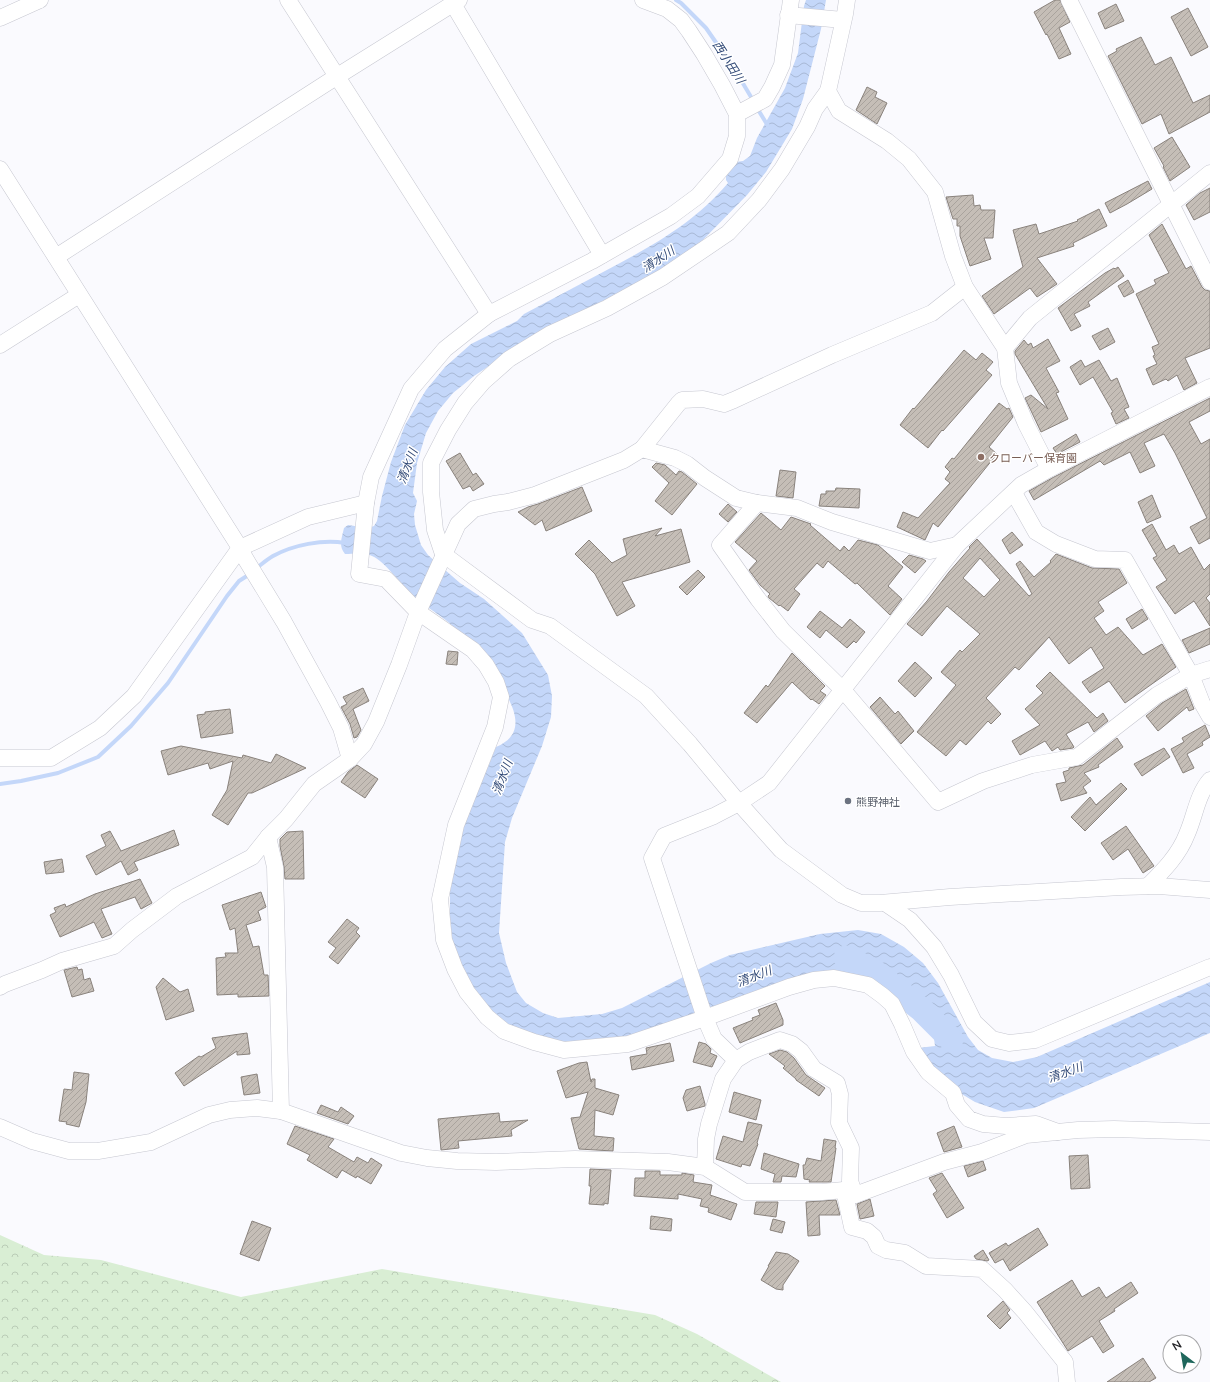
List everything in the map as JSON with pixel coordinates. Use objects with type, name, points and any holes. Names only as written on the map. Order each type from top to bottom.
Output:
[{"type":"street","points":[[0,18],[40,0]]},
{"type":"street","points":[[288,0],[336,78],[488,314]]},
{"type":"street","points":[[643,0],[667,9],[681,20],[704,54],[737,114],[737,136],[730,159],[698,196],[671,216],[602,255],[488,314],[445,349],[411,389],[371,477],[366,503],[359,574],[386,579],[418,612],[473,650],[486,665],[496,682],[501,697],[495,728],[456,825],[440,899],[444,940],[455,969],[467,992],[487,1017],[504,1031],[534,1042],[564,1050],[628,1044],[789,987],[814,980],[834,978],[868,985],[892,1004],[914,1052],[928,1072],[953,1093],[957,1105],[969,1119],[983,1124],[1006,1126],[1036,1124],[1058,1132]]},
{"type":"street","points":[[847,0],[828,91],[815,109],[807,127],[782,169],[759,200],[728,233],[663,277],[607,308],[550,334],[509,359],[483,382],[465,403],[448,430],[431,463],[431,492],[435,530],[443,554],[532,620],[550,626],[646,696],[690,744],[739,803],[781,850],[842,895],[861,903],[885,903],[950,897],[1121,886],[1160,886],[1210,890]]},
{"type":"street","points":[[1069,0],[1210,282]]},
{"type":"street","points":[[56,257],[456,2],[602,255]]},
{"type":"street","points":[[737,114],[765,99],[772,87],[782,65],[790,8],[843,20]]},
{"type":"street","points":[[828,91],[839,111],[887,141],[909,159],[935,192],[953,256],[965,287],[1005,348],[1009,383],[1026,424],[1049,469]]},
{"type":"street","points":[[0,169],[284,622],[341,728],[350,759]]},
{"type":"street","points":[[1005,348],[1030,318],[1210,173]]},
{"type":"street","points":[[0,988],[5,984],[42,970],[62,960],[114,946],[132,930],[177,896],[252,857],[268,837],[286,819],[314,784],[350,759],[364,744],[376,722],[418,612],[443,554],[458,524],[474,509],[535,495],[624,460],[642,449],[682,400],[702,399],[724,404],[832,355],[932,313],[965,287]]},
{"type":"street","points":[[0,345],[79,294]]},
{"type":"street","points":[[736,1060],[714,1039],[705,1018],[652,858],[664,836],[714,816],[739,803],[769,783],[957,545],[1021,485],[1049,469],[1210,388]]},
{"type":"street","points":[[642,449],[675,458],[687,464],[705,478],[736,498],[757,503],[797,508],[832,522],[930,550],[957,545]]},
{"type":"street","points":[[1014,492],[1036,532],[1049,540],[1095,559],[1125,560],[1191,675],[1202,703],[1210,717]]},
{"type":"street","points":[[0,758],[51,758],[100,728],[134,696],[242,553],[308,517],[366,503]]},
{"type":"street","points":[[757,503],[720,545],[758,600],[783,631],[843,690],[938,802],[983,781],[1032,764],[1077,757],[1157,695],[1191,675],[1210,669]]},
{"type":"street","points":[[1148,886],[1175,857],[1187,834],[1194,811],[1210,780]]},
{"type":"street","points":[[268,837],[275,867],[281,1111]]},
{"type":"street","points":[[885,903],[910,920],[934,947],[951,975],[974,1022],[992,1039],[1009,1043],[1035,1040],[1210,967]]},
{"type":"street","points":[[705,1167],[706,1139],[709,1124],[723,1079],[736,1060],[749,1052],[780,1040],[792,1044],[801,1051],[814,1069],[837,1084],[840,1094],[839,1123],[851,1148],[849,1193],[852,1227],[866,1231],[874,1237],[878,1246],[886,1250],[905,1253],[926,1266],[982,1269],[1005,1290],[1025,1312],[1064,1362],[1067,1382]]},
{"type":"street","points":[[0,1127],[32,1141],[69,1151],[98,1151],[151,1142],[209,1116],[230,1110],[257,1108],[281,1111],[401,1153],[427,1158],[458,1162],[591,1159],[668,1162],[705,1167],[745,1192],[849,1193],[944,1162],[982,1152],[1026,1135],[1114,1129],[1210,1132]]},
{"type":"green space","points":[[0,1235],[44,1255],[101,1260],[241,1297],[382,1269],[655,1315],[697,1334],[781,1382],[0,1382]]},
{"type":"water","points":[[806,0],[826,0],[821,29],[803,99],[792,129],[766,172],[747,195],[699,244],[656,274],[525,342],[474,376],[453,393],[438,411],[426,433],[417,463],[413,493],[417,501],[414,514],[415,525],[421,545],[428,555],[460,583],[484,599],[522,633],[548,675],[552,696],[551,717],[542,746],[512,818],[505,842],[499,933],[506,963],[517,992],[526,1003],[543,1013],[558,1018],[602,1014],[622,1008],[730,955],[820,934],[858,930],[881,934],[904,947],[923,963],[938,983],[968,1037],[978,1050],[992,1058],[1013,1062],[1037,1057],[1210,982],[1210,1033],[1034,1108],[1004,1112],[975,1102],[950,1087],[918,1048],[935,1046],[933,1031],[922,1002],[908,988],[889,975],[861,972],[862,979],[833,974],[643,1034],[582,1044],[547,1041],[500,1021],[480,1002],[453,949],[450,917],[450,891],[464,825],[496,747],[509,739],[515,729],[515,717],[511,705],[497,680],[460,633],[413,596],[383,563],[366,554],[345,554],[342,548],[341,541],[344,528],[348,525],[368,528],[374,526],[377,521],[391,462],[405,425],[426,390],[445,367],[471,344],[517,321],[524,314],[622,262],[671,233],[701,211],[728,183],[726,176],[736,162],[743,161],[750,156],[757,138],[785,88],[798,53]]},
{"type":"building","points":[[1055,0],[1060,0],[1070,22],[1059,28],[1071,54],[1059,59],[1034,12]]},
{"type":"building","points":[[1116,4],[1124,21],[1105,29],[1098,13]]},
{"type":"building","points":[[1188,8],[1208,47],[1191,56],[1171,17]]},
{"type":"building","points":[[1141,37],[1155,65],[1171,57],[1193,103],[1210,95],[1210,112],[1169,134],[1161,114],[1142,124],[1108,56],[1117,51],[1116,49]]},
{"type":"building","points":[[867,87],[877,92],[875,97],[887,103],[877,124],[856,110]]},
{"type":"building","points":[[1172,137],[1190,167],[1170,181],[1154,148]]},
{"type":"building","points":[[1148,181],[1152,189],[1110,213],[1105,203]]},
{"type":"building","points":[[1210,188],[1210,212],[1194,220],[1186,205],[1200,193]]},
{"type":"building","points":[[973,195],[974,206],[980,205],[981,210],[995,210],[993,238],[984,238],[991,259],[970,266],[960,236],[960,226],[957,226],[957,219],[953,219],[946,197]]},
{"type":"building","points":[[1099,209],[1107,226],[1073,243],[1074,246],[1037,258],[1057,284],[1037,297],[1030,288],[994,314],[982,296],[1023,267],[1013,230],[1036,224],[1039,234],[1078,221],[1077,220]]},
{"type":"building","points":[[1162,224],[1186,269],[1191,266],[1202,287],[1205,290],[1210,291],[1210,348],[1185,358],[1197,383],[1184,390],[1177,375],[1168,381],[1166,379],[1153,385],[1146,369],[1157,364],[1153,356],[1155,355],[1152,347],[1159,344],[1136,294],[1156,284],[1154,280],[1169,273],[1149,235]]},
{"type":"building","points":[[1118,267],[1124,276],[1088,302],[1090,306],[1074,314],[1081,326],[1071,331],[1058,308],[1105,273]]},
{"type":"building","points":[[1128,280],[1134,292],[1124,297],[1118,286]]},
{"type":"building","points":[[1108,328],[1115,342],[1100,350],[1092,336]]},
{"type":"building","points":[[1048,339],[1060,361],[1046,368],[1059,392],[1056,393],[1068,419],[1041,432],[1025,398],[1031,395],[1048,409],[1015,354],[1015,351],[1024,340],[1028,345],[1031,343],[1033,348]]},
{"type":"building","points":[[964,350],[976,360],[982,353],[993,362],[986,370],[992,375],[943,431],[942,430],[928,448],[900,425]]},
{"type":"building","points":[[1081,360],[1085,367],[1099,360],[1111,381],[1117,378],[1129,407],[1124,409],[1129,418],[1116,424],[1111,413],[1113,412],[1093,377],[1080,385],[1070,367]]},
{"type":"building","points":[[1210,398],[1210,411],[1189,422],[1201,444],[1210,439],[1210,538],[1199,544],[1190,527],[1207,518],[1164,434],[1144,443],[1155,466],[1140,473],[1130,452],[1104,465],[1100,461],[1034,500],[1029,491],[1054,477]]},
{"type":"building","points":[[999,403],[1007,409],[1009,408],[1013,417],[989,447],[997,454],[938,527],[933,523],[925,540],[897,527],[903,512],[918,518],[950,483],[945,479],[950,472],[945,467],[952,458],[954,459]]},
{"type":"building","points":[[1076,434],[1080,442],[1057,454],[1053,448]]},
{"type":"building","points":[[460,453],[473,475],[476,473],[484,484],[473,491],[470,486],[463,489],[446,461]]},
{"type":"building","points":[[656,463],[665,465],[676,475],[679,471],[682,472],[697,484],[672,515],[655,501],[669,483],[652,467]]},
{"type":"building","points":[[780,470],[796,472],[793,498],[776,496]]},
{"type":"building","points":[[582,487],[592,511],[546,531],[542,520],[535,525],[518,512],[528,507]]},
{"type":"building","points":[[836,488],[860,489],[859,508],[819,506],[821,494],[826,494],[826,491],[835,491]]},
{"type":"building","points":[[1152,495],[1161,517],[1147,523],[1138,502]]},
{"type":"building","points":[[728,504],[737,512],[728,522],[719,514]]},
{"type":"building","points":[[761,513],[781,530],[791,517],[811,524],[810,525],[840,551],[844,546],[849,551],[858,540],[878,545],[903,567],[888,586],[902,599],[890,615],[857,583],[855,584],[828,561],[823,568],[817,563],[794,589],[800,594],[788,611],[780,605],[779,606],[769,598],[768,596],[770,594],[760,585],[749,570],[757,561],[735,542]]},
{"type":"building","points":[[1152,524],[1166,550],[1174,545],[1179,554],[1191,547],[1204,570],[1210,564],[1210,594],[1206,598],[1210,603],[1210,626],[1194,601],[1175,614],[1156,587],[1167,580],[1153,558],[1157,556],[1142,530]]},
{"type":"building","points":[[662,528],[655,536],[681,529],[690,562],[622,582],[635,606],[617,616],[595,574],[575,554],[589,540],[612,563],[627,555],[623,539]]},
{"type":"building","points":[[1012,532],[1023,545],[1010,554],[1002,540]]},
{"type":"building","points":[[977,539],[1029,596],[1032,594],[1016,564],[1020,561],[1034,577],[1051,562],[1050,561],[1056,554],[1092,568],[1119,569],[1127,583],[1098,602],[1104,611],[1094,618],[1106,635],[1118,627],[1143,655],[1162,644],[1176,667],[1125,703],[1109,681],[1090,693],[1082,682],[1104,668],[1091,647],[1069,664],[1049,637],[1019,670],[1015,667],[986,698],[1001,714],[991,724],[988,721],[966,745],[960,740],[946,756],[917,732],[956,685],[941,672],[960,650],[962,652],[980,634],[947,606],[922,636],[907,624],[970,548],[969,547]],"holes":[[[980,558],[1000,580],[984,597],[963,578]]]},
{"type":"building","points":[[909,555],[926,561],[915,573],[902,562]]},
{"type":"building","points":[[698,570],[705,577],[687,595],[679,587]]},
{"type":"building","points":[[1142,609],[1148,619],[1132,629],[1126,619]]},
{"type":"building","points":[[820,611],[842,628],[850,619],[865,632],[856,643],[854,641],[847,648],[826,630],[820,638],[807,627]]},
{"type":"building","points":[[1210,628],[1210,644],[1189,653],[1182,640]]},
{"type":"building","points":[[448,651],[458,652],[457,665],[446,664]]},
{"type":"building","points":[[792,653],[825,686],[820,691],[826,695],[819,704],[812,699],[811,700],[792,682],[757,723],[744,713],[766,685],[768,687]]},
{"type":"building","points":[[915,662],[932,678],[915,697],[898,681]]},
{"type":"building","points":[[1050,672],[1097,718],[1103,713],[1108,721],[1094,732],[1088,722],[1066,734],[1074,747],[1073,748],[1060,750],[1058,747],[1052,751],[1045,741],[1020,755],[1012,741],[1040,725],[1025,709],[1043,693],[1036,686]]},
{"type":"building","points":[[363,688],[369,701],[353,709],[361,730],[357,737],[354,738],[350,724],[341,707],[347,704],[343,697]]},
{"type":"building","points":[[1186,689],[1194,709],[1189,711],[1187,707],[1158,731],[1146,716],[1162,703]]},
{"type":"building","points":[[880,697],[895,714],[898,711],[914,731],[901,744],[870,707]]},
{"type":"building","points":[[230,709],[233,733],[201,738],[197,715],[205,714],[205,712]]},
{"type":"building","points":[[1205,725],[1210,737],[1202,742],[1203,745],[1187,754],[1194,768],[1183,773],[1171,749],[1184,742],[1182,738]]},
{"type":"building","points":[[1117,738],[1123,747],[1098,765],[1099,767],[1084,773],[1091,781],[1083,787],[1087,793],[1061,801],[1056,784],[1066,782],[1063,772],[1069,770],[1069,768],[1083,765]]},
{"type":"building","points":[[181,746],[242,758],[243,755],[271,763],[276,754],[306,768],[252,793],[248,793],[228,825],[212,815],[227,790],[233,761],[210,769],[208,763],[168,775],[161,751]]},
{"type":"building","points":[[1164,748],[1170,757],[1142,776],[1134,764]]},
{"type":"building","points":[[357,765],[378,779],[365,798],[341,782],[348,772]]},
{"type":"building","points":[[1121,783],[1127,789],[1085,831],[1071,817],[1090,797],[1096,805]]},
{"type":"building","points":[[1126,826],[1154,866],[1143,873],[1128,849],[1113,860],[1101,843]]},
{"type":"building","points":[[174,830],[179,845],[134,862],[138,870],[128,875],[121,861],[96,875],[86,856],[106,846],[101,835],[110,831],[121,851]]},
{"type":"building","points":[[303,831],[304,879],[285,879],[280,839],[287,832]]},
{"type":"building","points":[[62,859],[64,872],[46,874],[44,862]]},
{"type":"building","points":[[140,879],[152,903],[141,909],[135,897],[101,909],[112,934],[102,938],[94,922],[60,937],[50,915],[56,912],[54,908],[65,904],[66,907],[95,894]]},
{"type":"building","points":[[261,892],[266,907],[258,911],[261,920],[246,925],[253,947],[259,946],[264,975],[268,975],[269,996],[238,997],[238,994],[217,995],[216,958],[226,957],[225,953],[238,953],[235,928],[230,930],[222,905]]},
{"type":"building","points":[[347,919],[359,928],[356,932],[360,936],[338,964],[329,957],[336,948],[328,942]]},
{"type":"building","points":[[77,967],[78,970],[82,969],[84,980],[90,978],[94,991],[72,997],[64,970]]},
{"type":"building","points":[[163,978],[180,992],[188,989],[194,1011],[166,1020],[156,987]]},
{"type":"building","points":[[776,1003],[783,1020],[783,1025],[740,1043],[733,1028],[753,1020],[752,1018],[760,1015],[758,1010]]},
{"type":"building","points":[[247,1033],[250,1054],[237,1055],[237,1051],[184,1086],[175,1073],[199,1056],[201,1057],[216,1048],[212,1038]]},
{"type":"building","points":[[699,1042],[706,1044],[711,1049],[710,1053],[717,1056],[712,1067],[693,1062]]},
{"type":"building","points":[[670,1043],[674,1061],[632,1070],[630,1057],[647,1054],[646,1048]]},
{"type":"building","points":[[780,1050],[787,1052],[794,1058],[806,1075],[825,1088],[819,1096],[796,1080],[783,1068],[785,1066],[769,1054]]},
{"type":"building","points":[[587,1062],[591,1082],[592,1079],[595,1079],[595,1088],[619,1095],[613,1115],[595,1110],[594,1136],[614,1138],[613,1151],[579,1149],[571,1118],[580,1117],[588,1092],[566,1098],[557,1071],[579,1063]]},
{"type":"building","points":[[74,1072],[89,1074],[86,1102],[79,1127],[66,1124],[67,1122],[59,1121],[64,1089],[72,1090]]},
{"type":"building","points":[[257,1074],[260,1093],[244,1095],[241,1077]]},
{"type":"building","points":[[700,1086],[705,1106],[687,1111],[683,1098],[686,1090]]},
{"type":"building","points":[[734,1092],[761,1100],[756,1120],[729,1112]]},
{"type":"building","points":[[321,1105],[338,1112],[341,1107],[354,1116],[348,1124],[317,1113]]},
{"type":"building","points":[[499,1113],[500,1122],[528,1120],[511,1130],[512,1136],[458,1141],[459,1148],[441,1150],[438,1119]]},
{"type":"building","points":[[748,1122],[762,1125],[758,1144],[750,1166],[742,1164],[741,1167],[716,1159],[723,1136],[743,1142]]},
{"type":"building","points":[[295,1126],[334,1139],[328,1147],[354,1162],[357,1157],[368,1163],[371,1158],[382,1165],[371,1184],[342,1170],[337,1178],[307,1160],[310,1155],[287,1144]]},
{"type":"building","points":[[954,1126],[962,1147],[944,1152],[937,1133]]},
{"type":"building","points":[[824,1139],[836,1141],[831,1182],[809,1182],[810,1180],[804,1179],[803,1165],[805,1165],[807,1158],[821,1161]]},
{"type":"building","points":[[764,1153],[799,1164],[796,1177],[782,1176],[781,1182],[773,1182],[775,1174],[761,1169]]},
{"type":"building","points":[[1088,1155],[1090,1188],[1071,1189],[1069,1156]]},
{"type":"building","points":[[983,1161],[986,1170],[968,1177],[964,1166]]},
{"type":"building","points":[[590,1169],[611,1170],[608,1204],[589,1204],[591,1186],[589,1186]]},
{"type":"building","points":[[645,1171],[660,1171],[660,1175],[682,1175],[682,1173],[694,1175],[693,1182],[712,1185],[710,1195],[737,1204],[731,1220],[708,1212],[709,1208],[700,1206],[702,1199],[678,1194],[678,1199],[634,1196],[635,1178],[645,1178]]},
{"type":"building","points":[[942,1173],[964,1208],[947,1218],[933,1194],[937,1191],[929,1178]]},
{"type":"building","points":[[870,1199],[874,1216],[860,1219],[857,1204]]},
{"type":"building","points":[[836,1200],[840,1215],[819,1215],[820,1235],[808,1236],[806,1202]]},
{"type":"building","points":[[756,1202],[778,1202],[776,1217],[754,1214]]},
{"type":"building","points":[[651,1216],[672,1219],[671,1231],[650,1229]]},
{"type":"building","points":[[773,1219],[785,1222],[782,1233],[770,1230]]},
{"type":"building","points":[[252,1221],[271,1228],[259,1261],[240,1254]]},
{"type":"building","points":[[1038,1228],[1048,1245],[1010,1271],[1003,1259],[995,1263],[989,1253],[1006,1243],[1008,1246]]},
{"type":"building","points":[[983,1250],[989,1260],[987,1261],[976,1259],[974,1256]]},
{"type":"building","points":[[776,1252],[788,1254],[799,1261],[783,1285],[783,1290],[776,1289],[761,1280]]},
{"type":"building","points":[[1072,1280],[1082,1297],[1099,1287],[1106,1298],[1131,1282],[1138,1293],[1114,1309],[1115,1311],[1099,1321],[1114,1346],[1103,1353],[1092,1336],[1068,1351],[1037,1302]]},
{"type":"building","points":[[1003,1301],[1010,1310],[1007,1313],[1011,1318],[1000,1329],[987,1316]]},
{"type":"building","points":[[1143,1358],[1156,1378],[1149,1382],[1107,1382]]},
{"type":"waterway","name":"西小田川","points":[[676,0],[681,3],[706,28],[735,70],[754,102]]},
{"type":"waterway","name":"西小田川","points":[[757,108],[768,126]]},
{"type":"waterway","points":[[255,569],[273,556],[299,546],[318,542],[345,543]]},
{"type":"waterway","points":[[0,784],[58,773],[98,757],[131,726],[168,683],[227,596],[239,581],[250,574]]},
{"type":"waterway","name":"清水川","points":[[846,958],[872,970],[921,1009],[951,1039]]},
{"type":"place","name":"クローバー保育園","points":[[981,457]]},
{"type":"place","name":"熊野神社","points":[[848,801]]}]
